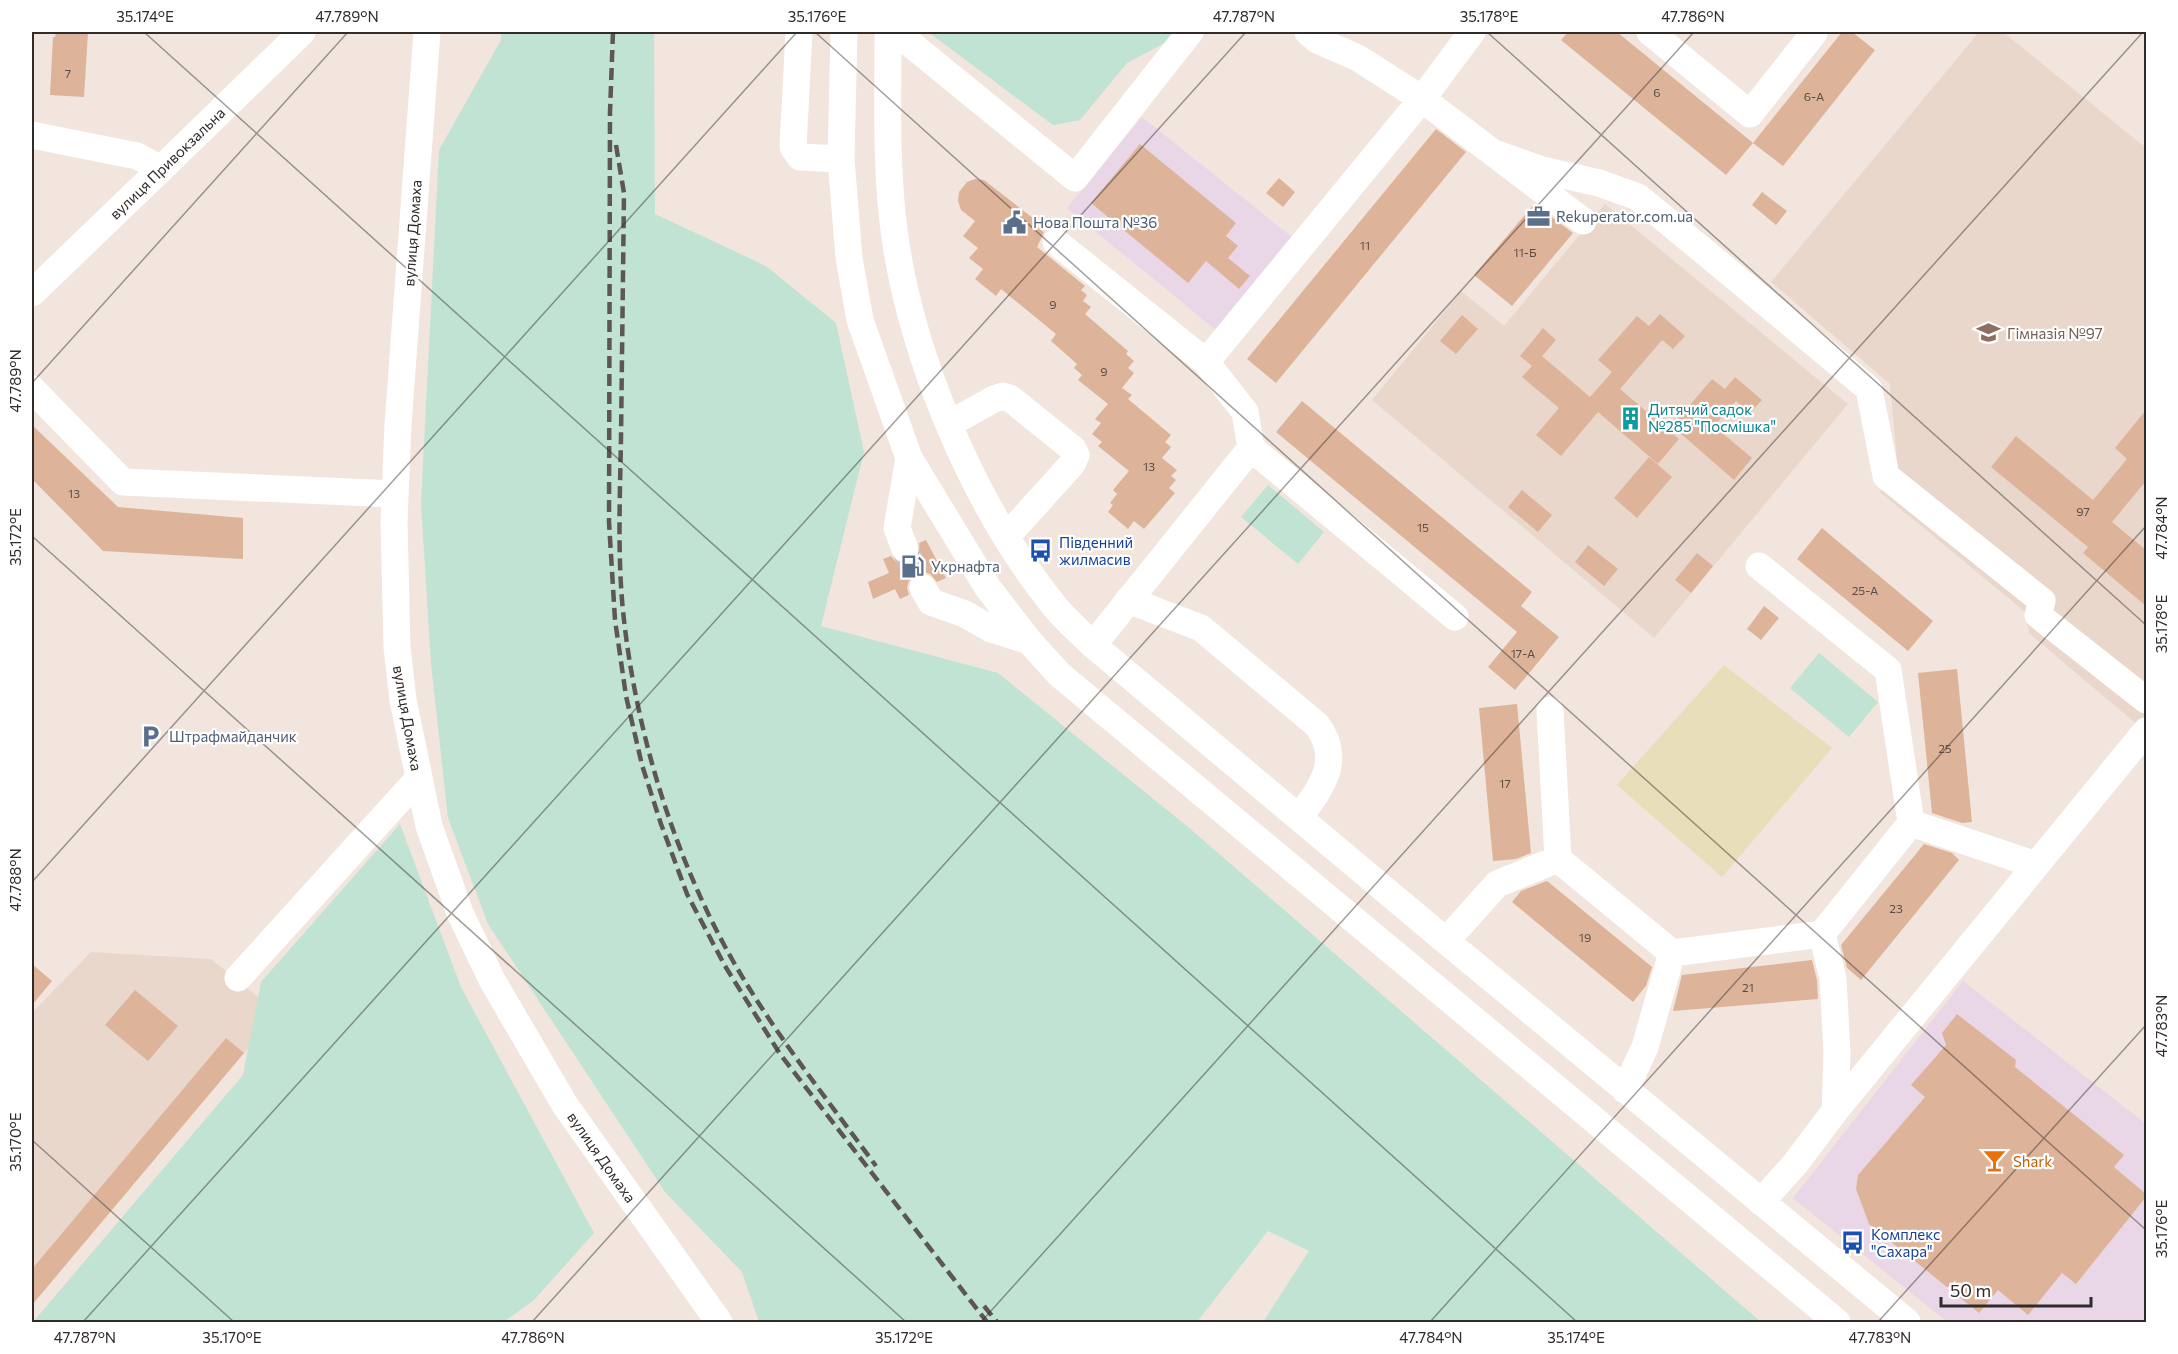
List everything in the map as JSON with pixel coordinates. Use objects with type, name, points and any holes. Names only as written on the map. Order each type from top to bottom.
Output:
[{"type":"street","name":"вулиця Привокзальна","points":[[32,293],[302,32]]},
{"type":"street","name":"вулиця Домаха","points":[[427,32],[398,424],[395,494],[397,647],[403,700],[429,826],[460,913],[492,980],[566,1105],[719,1323]]},
{"type":"street","points":[[799,32],[793,147],[800,157],[841,159]]},
{"type":"street","points":[[844,32],[841,159],[849,258],[860,320],[909,458],[988,588],[1059,675],[1837,1323]]},
{"type":"street","points":[[888,32],[889,164],[892,214],[902,279],[933,385],[949,424],[984,497],[1027,569],[1053,605],[1093,645],[1907,1323]]},
{"type":"street","points":[[896,32],[1075,178],[1190,32]]},
{"type":"street","points":[[1308,32],[1317,40],[1358,58],[1422,99],[1583,221]]},
{"type":"street","points":[[1206,362],[1422,99],[1472,32]]},
{"type":"street","points":[[1650,32],[1750,114],[1814,33],[1812,32]]},
{"type":"street","points":[[32,135],[137,156],[161,170]]},
{"type":"street","points":[[1494,153],[1542,170],[1599,183],[1638,197],[1750,289],[1869,389],[1886,476],[2042,601],[2038,615],[2146,700]]},
{"type":"street","points":[[1056,242],[1206,362],[1245,412],[1251,448],[1455,617]]},
{"type":"street","points":[[32,389],[123,482],[395,494]]},
{"type":"street","points":[[949,424],[1003,396],[1011,399],[1064,442],[1076,455],[1072,464],[1007,536]]},
{"type":"street","points":[[1093,645],[1251,448]]},
{"type":"street","points":[[905,549],[897,528],[909,458]]},
{"type":"street","points":[[1550,710],[1558,859],[1672,953],[1822,934],[1911,823],[1888,670],[1759,566]]},
{"type":"street","points":[[923,588],[931,602],[966,614],[991,629],[1029,641]]},
{"type":"street","points":[[1128,600],[1201,628],[1317,725],[1324,734],[1327,747],[1329,759],[1327,775],[1320,789],[1300,816]]},
{"type":"street","points":[[1761,1202],[1795,1164],[1835,1111],[2146,731]]},
{"type":"street","points":[[238,978],[419,778]]},
{"type":"street","points":[[1911,823],[2036,865]]},
{"type":"street","points":[[1297,872],[1324,839]]},
{"type":"street","points":[[1446,941],[1497,884],[1558,859]]},
{"type":"street","points":[[1822,934],[1833,978],[1837,1053],[1835,1111]]},
{"type":"street","points":[[1625,1090],[1645,1047],[1672,953]]},
{"type":"shaded area","name":"Гімназія №97","points":[[1979,32],[2003,32],[2146,148],[2146,732],[2030,634],[2024,611],[1880,492],[1898,472],[1890,384],[1771,282]]},
{"type":"shaded area","points":[[1142,117],[1297,241],[1222,335],[1067,208]]},
{"type":"shaded area","points":[[1605,204],[1848,404],[1654,638],[1372,400],[1461,291],[1504,326]]},
{"type":"shaded area","points":[[91,952],[211,959],[278,1013],[32,1304],[32,1013]]},
{"type":"shaded area","name":"Shark","points":[[1963,981],[2146,1124],[2146,1322],[1947,1322],[1793,1198]]},
{"type":"green space","points":[[501,32],[654,32],[655,214],[766,266],[836,323],[864,452],[821,626],[998,673],[1188,827],[1761,1322],[1263,1322],[1309,1251],[1268,1231],[1197,1322],[759,1322],[742,1272],[665,1192],[488,924],[448,818],[431,664],[421,503],[439,150],[501,40]]},
{"type":"green space","points":[[928,32],[1178,32],[1172,39],[1127,63],[1080,120],[1053,125]]},
{"type":"green space","points":[[1268,485],[1324,532],[1298,564],[1241,517]]},
{"type":"green space","points":[[1819,653],[1878,702],[1849,737],[1790,688]]},
{"type":"green space","points":[[400,824],[461,987],[594,1233],[534,1300],[504,1322],[33,1322],[243,1075],[261,982]]},
{"type":"sand","points":[[1724,665],[1832,748],[1722,877],[1617,785]]},
{"type":"building","points":[[56,32],[88,32],[84,97],[50,95],[53,37]]},
{"type":"building","points":[[1568,32],[1617,32],[1753,143],[1726,175],[1561,40]]},
{"type":"building","points":[[1842,32],[1852,32],[1875,50],[1783,166],[1753,143]]},
{"type":"building","points":[[1436,129],[1466,152],[1276,383],[1247,359]]},
{"type":"building","points":[[1140,144],[1236,223],[1226,236],[1238,246],[1228,258],[1250,276],[1239,289],[1206,261],[1188,283],[1091,203]]},
{"type":"building","points":[[1279,178],[1295,192],[1283,207],[1266,193]]},
{"type":"building","points":[[975,179],[984,180],[1034,219],[1032,222],[1044,232],[1037,247],[1085,286],[1081,290],[1087,295],[1083,301],[1091,307],[1085,314],[1128,351],[1126,354],[1134,361],[1128,368],[1134,373],[1122,388],[1132,395],[1128,399],[1171,435],[1165,442],[1171,447],[1162,458],[1177,470],[1171,476],[1176,480],[1169,488],[1175,493],[1144,529],[1134,521],[1128,529],[1108,512],[1113,505],[1110,503],[1117,494],[1113,490],[1129,471],[1098,446],[1102,442],[1092,434],[1101,423],[1095,419],[1108,404],[1078,380],[1082,375],[1074,368],[1077,364],[1051,341],[1056,334],[1001,289],[996,296],[975,279],[983,269],[969,258],[978,248],[963,236],[975,221],[961,210],[958,201],[959,192],[967,182]]},
{"type":"building","points":[[1762,192],[1787,211],[1776,225],[1752,205]]},
{"type":"building","points":[[1534,204],[1573,233],[1512,306],[1474,275]]},
{"type":"building","points":[[1660,314],[1685,336],[1673,349],[1662,340],[1620,389],[1679,439],[1658,464],[1598,412],[1561,456],[1536,435],[1559,408],[1522,377],[1532,366],[1520,356],[1543,328],[1556,340],[1542,356],[1590,397],[1612,372],[1598,360],[1637,316],[1649,326]]},
{"type":"building","points":[[1462,315],[1478,329],[1456,354],[1440,341]]},
{"type":"building","points":[[1735,377],[1762,400],[1750,413],[1736,401],[1714,426],[1752,458],[1734,480],[1672,426],[1712,379],[1725,389]]},
{"type":"building","points":[[1302,401],[1532,592],[1521,606],[1559,637],[1515,690],[1488,667],[1517,632],[1276,432]]},
{"type":"building","points":[[2146,410],[2146,481],[2112,522],[2146,550],[2146,606],[2083,553],[2088,547],[1991,467],[2016,436],[2093,500],[2127,459],[2115,448]]},
{"type":"building","points":[[32,425],[118,507],[243,518],[243,559],[103,551],[32,479]]},
{"type":"building","points":[[1649,457],[1672,477],[1637,518],[1614,498]]},
{"type":"building","points":[[1522,490],[1552,515],[1538,532],[1508,507]]},
{"type":"building","points":[[1822,528],[1933,621],[1908,651],[1797,559]]},
{"type":"building","name":"Укрнафта","points":[[926,540],[946,578],[937,582],[930,574],[924,572],[916,574],[907,587],[909,595],[900,599],[895,589],[873,599],[868,582],[889,573],[883,559],[891,556],[896,562],[911,563],[918,558],[919,543]]},
{"type":"building","points":[[1588,545],[1618,569],[1604,586],[1575,562]]},
{"type":"building","points":[[1697,553],[1713,566],[1691,593],[1675,580]]},
{"type":"building","points":[[1764,606],[1779,618],[1761,640],[1747,629]]},
{"type":"building","points":[[1957,669],[1972,822],[1962,823],[1932,813],[1918,673]]},
{"type":"building","points":[[1517,704],[1531,853],[1516,859],[1493,861],[1479,708]]},
{"type":"building","points":[[1924,844],[1952,853],[1959,860],[1861,980],[1847,968],[1841,945]]},
{"type":"building","points":[[1547,881],[1652,967],[1646,986],[1633,1002],[1512,902],[1521,891]]},
{"type":"building","points":[[1812,960],[1817,980],[1818,999],[1673,1011],[1682,975]]},
{"type":"building","points":[[32,964],[52,981],[32,1005]]},
{"type":"building","points":[[135,990],[178,1026],[148,1061],[105,1025]]},
{"type":"building","name":"Shark","points":[[1957,1014],[2016,1060],[2015,1067],[2124,1155],[2114,1167],[2146,1194],[2146,1197],[2076,1284],[2062,1273],[2028,1315],[1998,1290],[1979,1313],[1869,1224],[1856,1189],[1858,1175],[1925,1097],[1911,1085],[1946,1045],[1942,1033]]},
{"type":"building","points":[[226,1038],[244,1053],[32,1305],[32,1269]]},
{"type":"tunnel","points":[[905,549],[923,588]]},
{"type":"railway","points":[[613,32],[610,112],[609,522],[615,620],[626,696],[642,765],[687,894],[725,966],[780,1054],[987,1322]]},
{"type":"railway","points":[[616,145],[624,193],[620,575],[630,664],[649,752],[676,839],[712,922],[733,961],[783,1040],[876,1166]]},
{"type":"railway","points":[[984,1306],[997,1322]]},
{"type":"place","name":"Rekuperator.com.ua","points":[[1538,216]]},
{"type":"place","name":"Нова Пошта №36","points":[[1015,222]]},
{"type":"place","name":"Гімназія №97","points":[[1989,333]]},
{"type":"place","name":"Дитячий садок №285 \"Посмішка\"","points":[[1630,418]]},
{"type":"place","name":"Південний жилмасив","points":[[1041,551]]},
{"type":"place","name":"Укрнафта","points":[[913,566]]},
{"type":"place","name":"Штрафмайданчик","points":[[151,736]]},
{"type":"place","name":"Shark","points":[[1995,1161]]},
{"type":"place","name":"Комплекс \"Сахара\"","points":[[1853,1243]]}]
